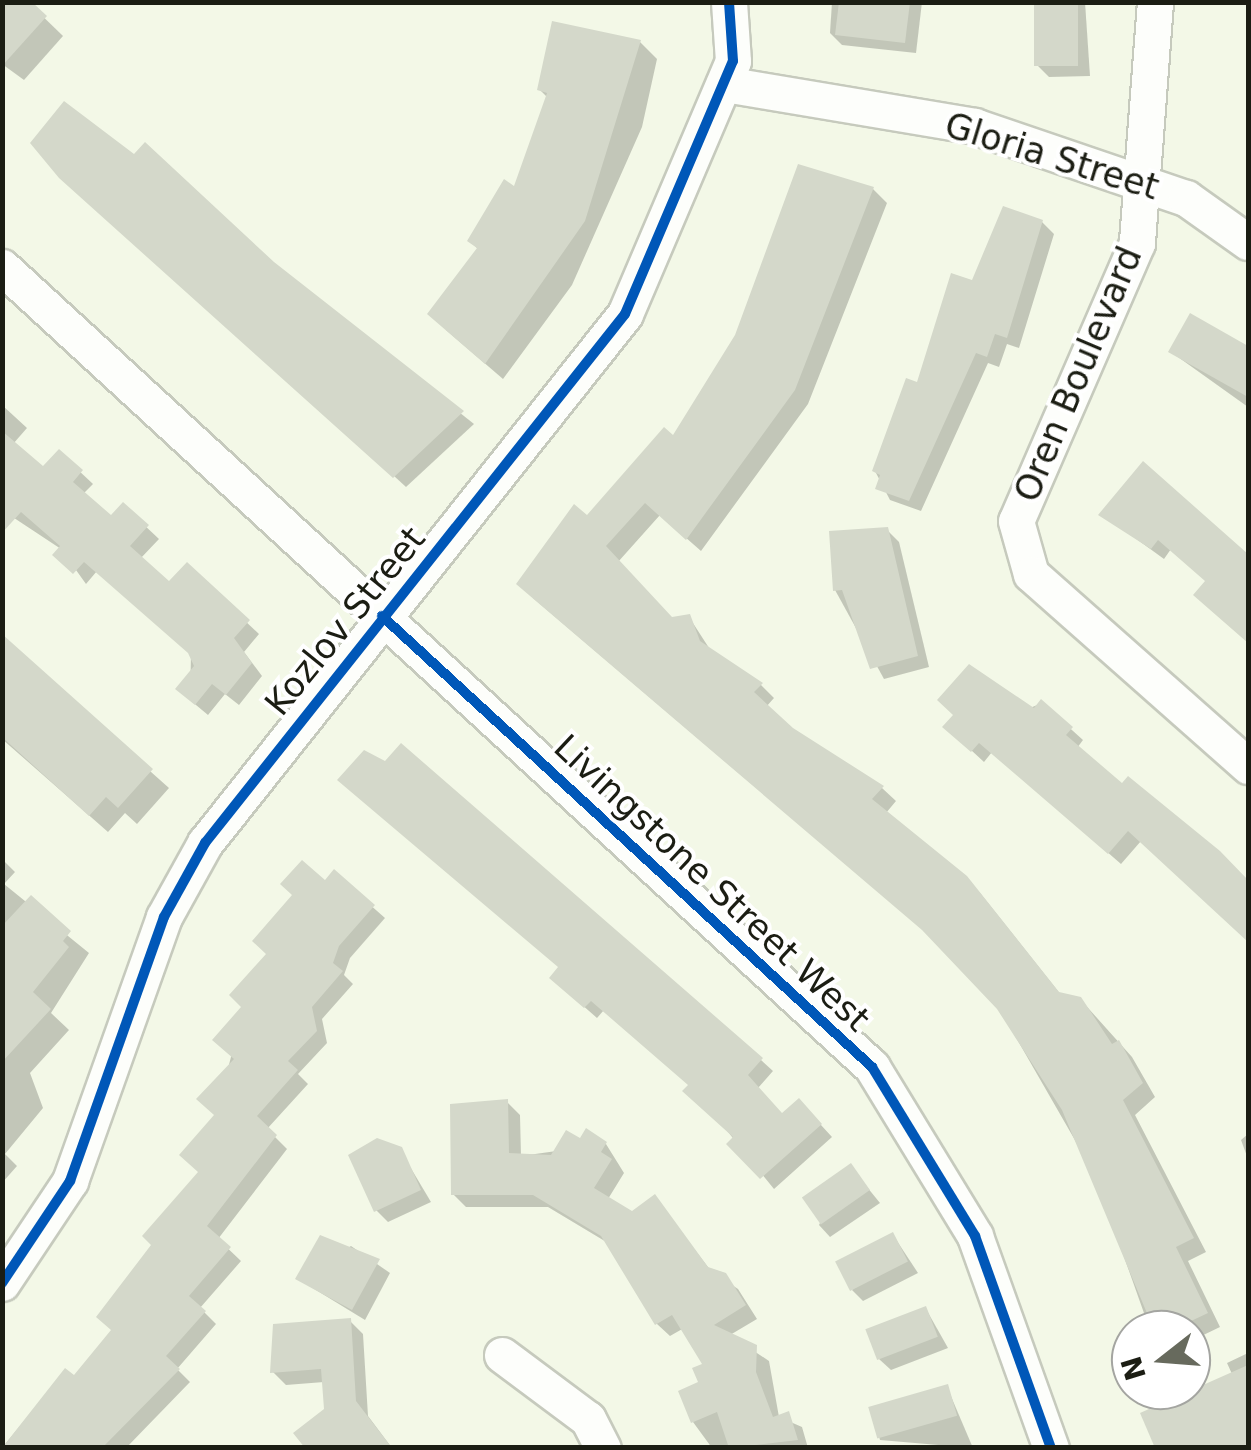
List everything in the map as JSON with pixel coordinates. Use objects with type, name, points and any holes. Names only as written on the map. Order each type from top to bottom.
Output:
[{"type":"street","name":"Kozlov Street","points":[[2,1284],[70,1182],[164,917],[205,843],[625,314],[732,61],[729,2]]},
{"type":"street","name":"Oren Boulevard","points":[[1155,2],[1146,184],[1136,244],[1016,521],[1030,574],[1248,766]]},
{"type":"street","name":"Gloria Street","points":[[724,84],[974,126],[1186,198],[1248,242]]},
{"type":"street","name":"Livingstone Street West","points":[[2,267],[872,1067],[975,1236],[1051,1448]]},
{"type":"street","points":[[502,1355],[588,1419],[602,1448]]},
{"type":"building","points":[[2,2],[32,2],[47,16],[2,66]]},
{"type":"building","points":[[839,2],[910,2],[905,43],[835,35]]},
{"type":"building","points":[[1034,2],[1078,2],[1078,66],[1034,66]]},
{"type":"building","points":[[552,21],[641,40],[585,221],[485,364],[427,314],[477,248],[467,241],[504,179],[514,186],[547,93],[537,90]]},
{"type":"building","points":[[64,101],[134,154],[145,142],[274,262],[464,411],[393,478],[59,178],[30,143]]},
{"type":"building","points":[[798,164],[874,187],[795,390],[686,540],[645,503],[606,546],[672,617],[690,614],[700,641],[763,683],[754,692],[793,728],[884,786],[872,799],[967,876],[1059,992],[1081,997],[1112,1044],[1119,1040],[1143,1083],[1123,1100],[1194,1238],[1176,1247],[1207,1310],[1146,1310],[1062,1110],[997,1009],[922,930],[516,584],[574,504],[587,515],[664,427],[673,435],[735,335]]},
{"type":"building","points":[[1003,206],[1043,220],[1007,338],[995,334],[987,357],[976,353],[909,501],[875,489],[880,475],[872,471],[906,378],[917,382],[951,273],[972,280]]},
{"type":"building","points":[[1190,313],[1248,346],[1248,397],[1168,352]]},
{"type":"building","points":[[2,431],[43,466],[59,449],[83,470],[73,482],[111,515],[123,502],[149,525],[130,546],[169,581],[187,562],[250,620],[234,638],[252,663],[226,695],[212,684],[195,705],[175,689],[194,666],[188,653],[84,562],[73,574],[52,555],[60,546],[21,512],[2,533]]},
{"type":"building","points":[[1143,461],[1248,554],[1248,643],[1193,595],[1205,581],[1158,540],[1151,549],[1098,515]]},
{"type":"building","points":[[888,527],[918,656],[870,669],[842,590],[833,591],[829,531]]},
{"type":"building","points":[[2,634],[153,769],[118,808],[106,797],[89,816],[2,737]]},
{"type":"building","points":[[969,664],[1034,708],[1041,699],[1073,727],[1066,735],[1122,783],[1128,776],[1220,851],[1248,880],[1248,942],[1128,831],[1108,854],[979,743],[971,752],[942,727],[953,715],[937,700]]},
{"type":"building","points":[[401,743],[763,1058],[748,1075],[782,1113],[799,1098],[822,1124],[760,1179],[726,1144],[733,1137],[682,1091],[688,1085],[591,1001],[584,1008],[549,978],[558,967],[337,780],[364,750],[385,761]]},
{"type":"building","points":[[302,860],[325,880],[334,869],[375,905],[339,946],[333,963],[343,971],[312,1007],[317,1031],[288,1061],[298,1070],[257,1116],[277,1135],[207,1226],[231,1247],[189,1296],[206,1311],[166,1356],[180,1369],[102,1448],[2,1448],[65,1368],[74,1375],[111,1330],[96,1317],[151,1245],[142,1236],[198,1172],[179,1155],[214,1115],[196,1099],[234,1059],[212,1040],[241,1007],[229,995],[266,954],[252,941],[292,895],[280,884]]},
{"type":"building","points":[[31,895],[71,931],[63,941],[69,947],[33,992],[51,1009],[2,1062],[2,926]]},
{"type":"building","points":[[508,1099],[509,1153],[551,1155],[566,1130],[580,1138],[586,1128],[607,1142],[601,1152],[612,1159],[594,1188],[632,1211],[655,1194],[708,1267],[726,1273],[746,1305],[714,1325],[757,1345],[756,1372],[773,1417],[789,1411],[798,1440],[729,1448],[717,1412],[691,1423],[678,1391],[698,1382],[692,1368],[702,1364],[672,1315],[655,1325],[601,1236],[533,1195],[451,1195],[450,1104]]},
{"type":"building","points":[[377,1138],[402,1147],[421,1190],[374,1212],[348,1155]]},
{"type":"building","points":[[851,1163],[870,1190],[821,1224],[802,1197]]},
{"type":"building","points":[[893,1232],[908,1261],[850,1291],[835,1262]]},
{"type":"building","points":[[320,1235],[380,1259],[352,1310],[295,1279]]},
{"type":"building","points":[[926,1306],[938,1337],[877,1360],[865,1329]]},
{"type":"building","points":[[351,1318],[356,1401],[392,1448],[305,1448],[293,1433],[324,1409],[321,1369],[270,1373],[273,1324]]},
{"type":"building","points":[[1248,1365],[1248,1448],[1155,1448],[1140,1413],[1211,1410],[1211,1381]]},
{"type":"building","points":[[948,1384],[957,1416],[877,1439],[868,1407]]},
{"type":"cycle path","points":[[2,1283],[70,1181],[164,917],[205,843],[625,314],[733,61],[729,2]]},
{"type":"cycle path","points":[[382,616],[872,1067],[975,1236],[1051,1448]]}]
